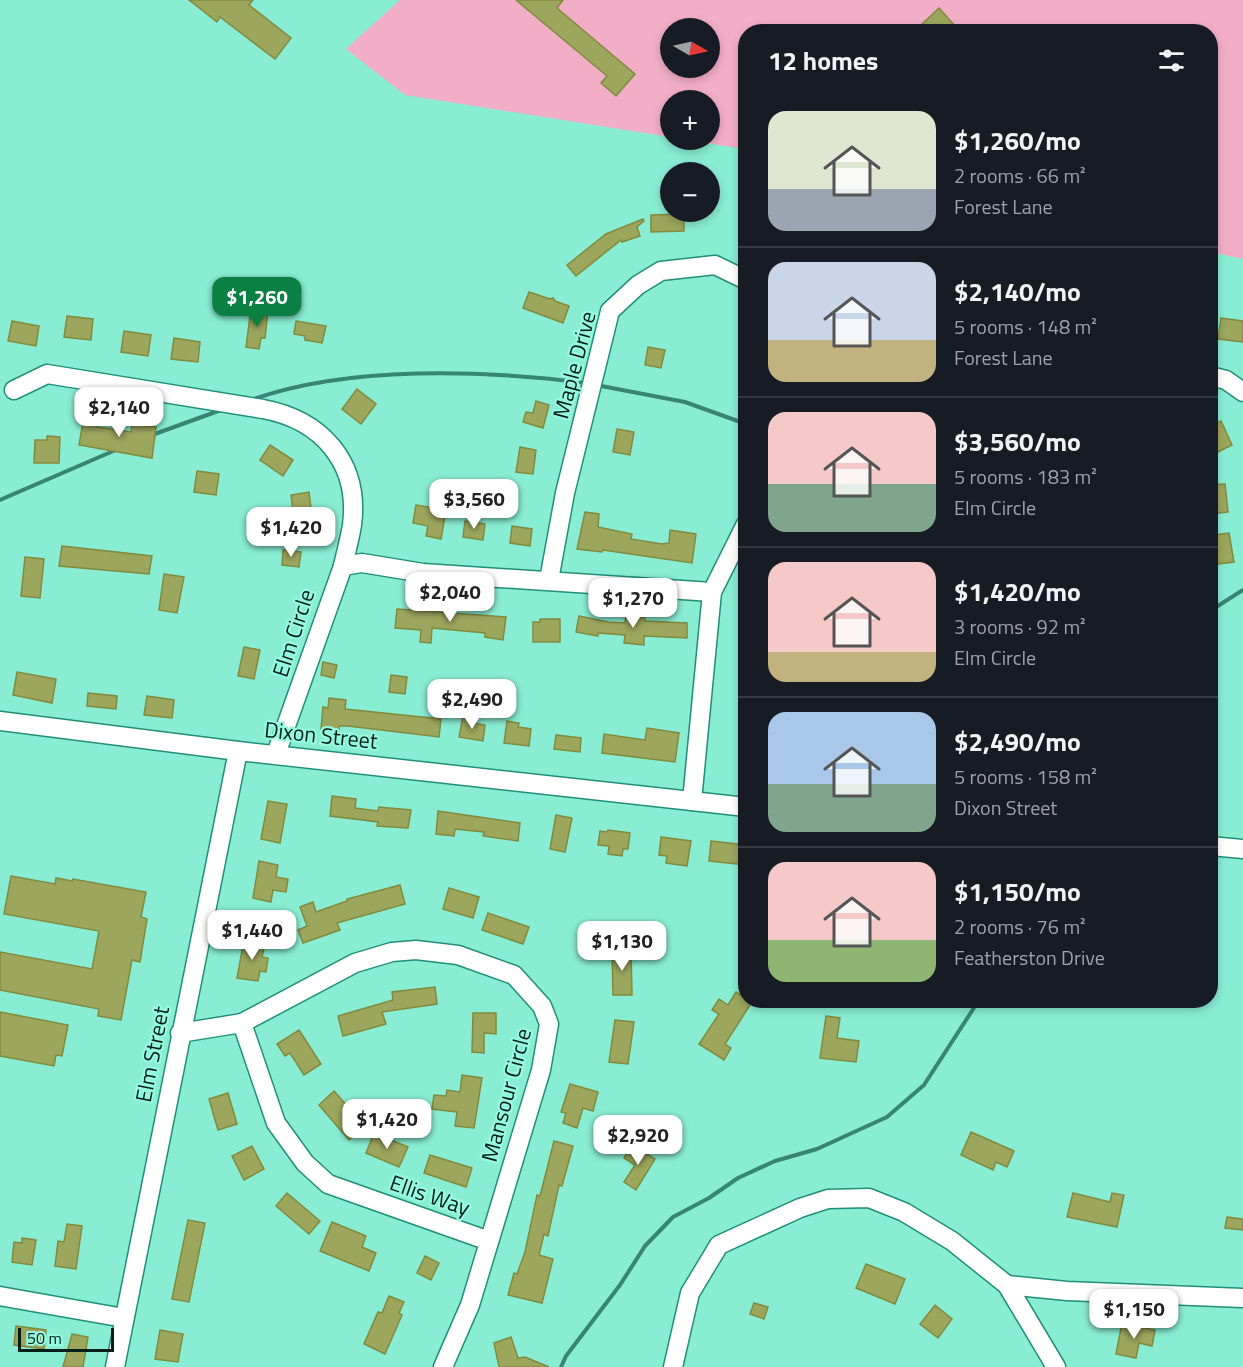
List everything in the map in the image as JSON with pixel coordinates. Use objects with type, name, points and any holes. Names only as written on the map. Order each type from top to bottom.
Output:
[{"type":"street","name":"Maple Drive","points":[[549,580],[565,493],[610,311],[638,285],[661,271],[715,265],[738,276]]},
{"type":"street","name":"Elm Circle","points":[[15,390],[47,374],[284,413],[306,422],[326,439],[342,461],[351,482],[352,524],[342,566],[276,754]]},
{"type":"street","points":[[1218,378],[1226,380],[1243,392]]},
{"type":"street","points":[[692,801],[712,592],[738,540]]},
{"type":"street","points":[[342,566],[362,563],[423,573],[712,592]]},
{"type":"street","name":"Dixon Street","points":[[0,721],[238,751],[738,806]]},
{"type":"street","name":"Elm Street","points":[[115,1367],[238,751]]},
{"type":"street","points":[[1218,847],[1243,849]]},
{"type":"street","name":"Mansour Circle","points":[[180,1034],[242,1023],[355,963],[392,952],[436,950],[458,954],[514,975],[542,1006],[549,1024],[541,1070],[470,1305],[442,1367]]},
{"type":"street","name":"Ellis Way","points":[[242,1023],[276,1123],[305,1163],[328,1184],[489,1241]]},
{"type":"street","points":[[672,1367],[690,1293],[719,1245],[785,1212],[828,1199],[869,1198],[904,1212],[952,1241],[1007,1285],[1056,1367]]},
{"type":"street","points":[[1007,1285],[1067,1292],[1243,1298]]},
{"type":"street","points":[[0,1296],[124,1318]]},
{"type":"shaded area","points":[[400,0],[1243,0],[1243,259],[1218,254],[1218,24],[738,24],[738,148],[720,145],[720,90],[660,90],[660,135],[405,95],[346,49]]},
{"type":"building","points":[[189,0],[253,0],[249,5],[291,38],[275,59],[220,17],[217,22]]},
{"type":"building","points":[[516,0],[563,0],[557,8],[635,74],[616,96],[601,83],[607,76]]},
{"type":"building","points":[[939,8],[953,24],[922,24]]},
{"type":"building","points":[[651,215],[660,215],[660,222],[684,222],[684,231],[651,232]]},
{"type":"building","points":[[643,219],[644,221],[637,227],[640,236],[622,242],[621,240],[576,276],[567,265],[606,234]]},
{"type":"building","points":[[529,292],[553,298],[569,306],[563,323],[523,308]]},
{"type":"building","points":[[251,309],[268,311],[265,338],[261,338],[259,349],[246,347]]},
{"type":"building","points":[[67,316],[93,319],[91,340],[64,337]]},
{"type":"building","points":[[1221,318],[1243,321],[1243,342],[1218,339]]},
{"type":"building","points":[[12,321],[39,326],[36,346],[8,341]]},
{"type":"building","points":[[296,321],[326,326],[322,343],[305,340],[305,336],[294,334]]},
{"type":"building","points":[[124,331],[151,335],[148,356],[121,352]]},
{"type":"building","points":[[174,338],[200,342],[198,362],[171,359]]},
{"type":"building","points":[[648,347],[665,350],[661,368],[645,365]]},
{"type":"building","points":[[357,389],[376,404],[361,424],[342,409]]},
{"type":"building","points":[[536,401],[549,405],[543,428],[523,422],[526,412],[533,413]]},
{"type":"building","points":[[84,416],[99,418],[97,427],[131,432],[132,424],[156,427],[152,458],[79,445]]},
{"type":"building","points":[[1221,421],[1232,445],[1218,452],[1218,422]]},
{"type":"building","points":[[617,429],[634,432],[630,455],[613,452]]},
{"type":"building","points":[[47,436],[60,437],[59,463],[34,463],[35,440],[47,440]]},
{"type":"building","points":[[270,445],[293,460],[283,476],[260,460]]},
{"type":"building","points":[[520,447],[536,450],[533,474],[516,472]]},
{"type":"building","points":[[197,471],[219,474],[216,495],[194,492]]},
{"type":"building","points":[[1218,484],[1225,484],[1228,512],[1218,513]]},
{"type":"building","points":[[309,492],[312,516],[294,519],[291,495]]},
{"type":"building","points":[[416,505],[446,510],[441,539],[426,536],[428,526],[413,523]]},
{"type":"building","points":[[585,512],[599,514],[598,527],[632,534],[631,539],[662,544],[669,543],[670,530],[696,534],[692,563],[603,550],[602,552],[577,549]]},
{"type":"building","points":[[465,521],[485,524],[483,540],[463,537]]},
{"type":"building","points":[[512,526],[532,529],[530,546],[510,543]]},
{"type":"building","points":[[1229,533],[1234,562],[1218,564],[1218,534]]},
{"type":"building","points":[[62,546],[152,556],[149,574],[59,566]]},
{"type":"building","points":[[283,550],[301,552],[299,567],[282,565]]},
{"type":"building","points":[[25,557],[44,559],[40,598],[21,596]]},
{"type":"building","points":[[164,574],[184,577],[177,613],[159,610]]},
{"type":"building","points":[[397,609],[506,617],[503,640],[485,637],[485,633],[432,628],[431,643],[420,642],[421,630],[395,628]]},
{"type":"building","points":[[579,616],[608,622],[625,623],[626,616],[645,617],[645,621],[687,623],[687,638],[644,636],[644,645],[624,643],[625,635],[598,633],[598,636],[576,632]]},
{"type":"building","points":[[540,619],[560,619],[560,642],[533,642],[533,622],[540,622]]},
{"type":"building","points":[[244,647],[260,650],[254,679],[238,676]]},
{"type":"building","points":[[323,662],[337,665],[334,678],[321,675]]},
{"type":"building","points":[[17,672],[56,679],[52,703],[13,695]]},
{"type":"building","points":[[391,675],[407,677],[405,694],[389,692]]},
{"type":"building","points":[[88,693],[117,696],[116,709],[87,706]]},
{"type":"building","points":[[147,696],[174,700],[172,718],[144,715]]},
{"type":"building","points":[[329,698],[346,700],[345,709],[441,719],[439,737],[348,726],[339,726],[339,731],[321,729],[323,707],[328,708]]},
{"type":"building","points":[[463,716],[474,718],[473,723],[485,725],[483,741],[459,737]]},
{"type":"building","points":[[507,721],[519,723],[518,727],[531,729],[529,746],[504,743]]},
{"type":"building","points":[[647,728],[679,733],[675,762],[602,753],[604,734],[645,740]]},
{"type":"building","points":[[556,735],[581,738],[580,752],[554,749]]},
{"type":"building","points":[[332,796],[356,799],[355,808],[378,811],[379,807],[411,810],[408,828],[377,826],[378,822],[330,816]]},
{"type":"building","points":[[268,801],[287,804],[280,843],[261,839]]},
{"type":"building","points":[[438,811],[520,823],[518,841],[483,836],[484,832],[455,829],[454,836],[436,834]]},
{"type":"building","points":[[556,815],[572,818],[565,852],[550,849]]},
{"type":"building","points":[[608,830],[630,833],[628,849],[623,849],[622,856],[608,854],[609,846],[598,845],[600,831],[607,832]]},
{"type":"building","points":[[661,837],[691,841],[687,866],[666,863],[667,856],[659,855]]},
{"type":"building","points":[[711,841],[738,844],[738,864],[709,861]]},
{"type":"building","points":[[259,861],[278,865],[276,877],[288,879],[286,892],[273,890],[271,902],[253,898]]},
{"type":"building","points":[[11,876],[55,884],[56,878],[72,881],[73,879],[146,892],[141,917],[147,919],[140,962],[132,960],[121,1020],[98,1016],[99,1009],[0,990],[0,952],[92,969],[99,931],[4,914]]},
{"type":"building","points":[[400,885],[405,904],[337,923],[340,930],[303,943],[298,930],[307,926],[300,907],[313,902],[316,912],[347,901],[347,899]]},
{"type":"building","points":[[449,888],[479,897],[473,918],[443,909]]},
{"type":"building","points":[[488,913],[529,927],[523,944],[482,930]]},
{"type":"building","points":[[244,940],[265,944],[262,957],[268,958],[266,972],[260,971],[258,981],[237,978]]},
{"type":"building","points":[[631,949],[632,995],[613,995],[612,950]]},
{"type":"building","points":[[435,987],[437,1004],[382,1012],[386,1024],[343,1036],[338,1016],[393,1000],[392,992]]},
{"type":"building","points":[[736,992],[738,993],[738,1008],[748,1008],[725,1044],[731,1048],[724,1060],[699,1044],[719,1014],[712,1010],[719,999],[728,1005]]},
{"type":"building","points":[[0,1012],[68,1025],[62,1056],[56,1055],[54,1066],[0,1056]]},
{"type":"building","points":[[473,1013],[496,1013],[496,1034],[484,1033],[484,1053],[472,1052]]},
{"type":"building","points":[[826,1016],[840,1018],[837,1038],[859,1041],[856,1062],[820,1058]]},
{"type":"building","points":[[615,1020],[634,1022],[628,1064],[609,1062]]},
{"type":"building","points":[[299,1030],[321,1064],[304,1075],[290,1053],[285,1056],[277,1044]]},
{"type":"building","points":[[462,1075],[482,1078],[474,1128],[455,1126],[457,1112],[432,1109],[434,1095],[446,1096],[447,1090],[460,1092]]},
{"type":"building","points":[[570,1084],[598,1092],[593,1111],[583,1108],[577,1128],[563,1123],[566,1113],[561,1112]]},
{"type":"building","points":[[334,1091],[365,1126],[349,1140],[319,1105]]},
{"type":"building","points":[[228,1093],[237,1124],[218,1130],[209,1099]]},
{"type":"building","points":[[971,1132],[1014,1151],[1007,1167],[996,1162],[993,1170],[961,1155]]},
{"type":"building","points":[[374,1133],[408,1147],[399,1167],[366,1153]]},
{"type":"building","points":[[554,1141],[573,1146],[562,1186],[559,1185],[548,1236],[544,1234],[539,1255],[553,1259],[542,1303],[508,1295],[514,1273],[517,1274],[525,1252],[537,1195],[540,1196]]},
{"type":"building","points":[[632,1145],[655,1159],[636,1190],[624,1182],[635,1165],[624,1158]]},
{"type":"building","points":[[252,1146],[264,1169],[244,1180],[232,1156]]},
{"type":"building","points":[[430,1155],[472,1168],[466,1187],[424,1173]]},
{"type":"building","points":[[287,1193],[320,1221],[309,1234],[276,1206]]},
{"type":"building","points":[[1073,1193],[1110,1202],[1112,1193],[1124,1195],[1117,1227],[1067,1217]]},
{"type":"building","points":[[1227,1217],[1243,1219],[1243,1230],[1225,1228]]},
{"type":"building","points":[[188,1220],[205,1223],[189,1302],[172,1299]]},
{"type":"building","points":[[332,1222],[366,1236],[362,1247],[376,1253],[369,1271],[320,1251]]},
{"type":"building","points":[[67,1224],[82,1226],[76,1269],[55,1266],[58,1241],[64,1242]]},
{"type":"building","points":[[22,1238],[36,1240],[32,1265],[12,1262],[14,1242],[22,1243]]},
{"type":"building","points":[[425,1256],[439,1263],[431,1280],[417,1273]]},
{"type":"building","points":[[866,1264],[905,1279],[895,1304],[856,1288]]},
{"type":"building","points":[[389,1296],[404,1302],[399,1313],[402,1315],[385,1354],[364,1344],[378,1312],[382,1313]]},
{"type":"building","points":[[754,1303],[768,1307],[764,1319],[750,1314]]},
{"type":"building","points":[[935,1305],[952,1319],[938,1338],[920,1324]]},
{"type":"building","points":[[1122,1323],[1155,1330],[1152,1346],[1139,1343],[1136,1358],[1116,1354]]},
{"type":"building","points":[[16,1326],[46,1330],[44,1349],[14,1345]]},
{"type":"building","points":[[160,1330],[183,1334],[178,1362],[155,1359]]},
{"type":"building","points":[[72,1334],[88,1337],[83,1367],[63,1367]]},
{"type":"building","points":[[511,1337],[518,1358],[525,1357],[549,1367],[499,1367],[494,1343]]},
{"type":"waterway","points":[[251,400],[289,389],[373,376],[461,373],[586,383]]},
{"type":"waterway","points":[[596,385],[685,402],[738,421]]},
{"type":"waterway","points":[[152,435],[221,410]]},
{"type":"waterway","points":[[0,500],[118,449]]},
{"type":"waterway","points":[[1218,606],[1243,590]]},
{"type":"waterway","points":[[561,1367],[566,1356],[620,1285],[645,1246],[673,1217],[709,1198],[738,1178],[775,1161],[817,1149],[887,1117],[924,1085],[974,1008]]}]
